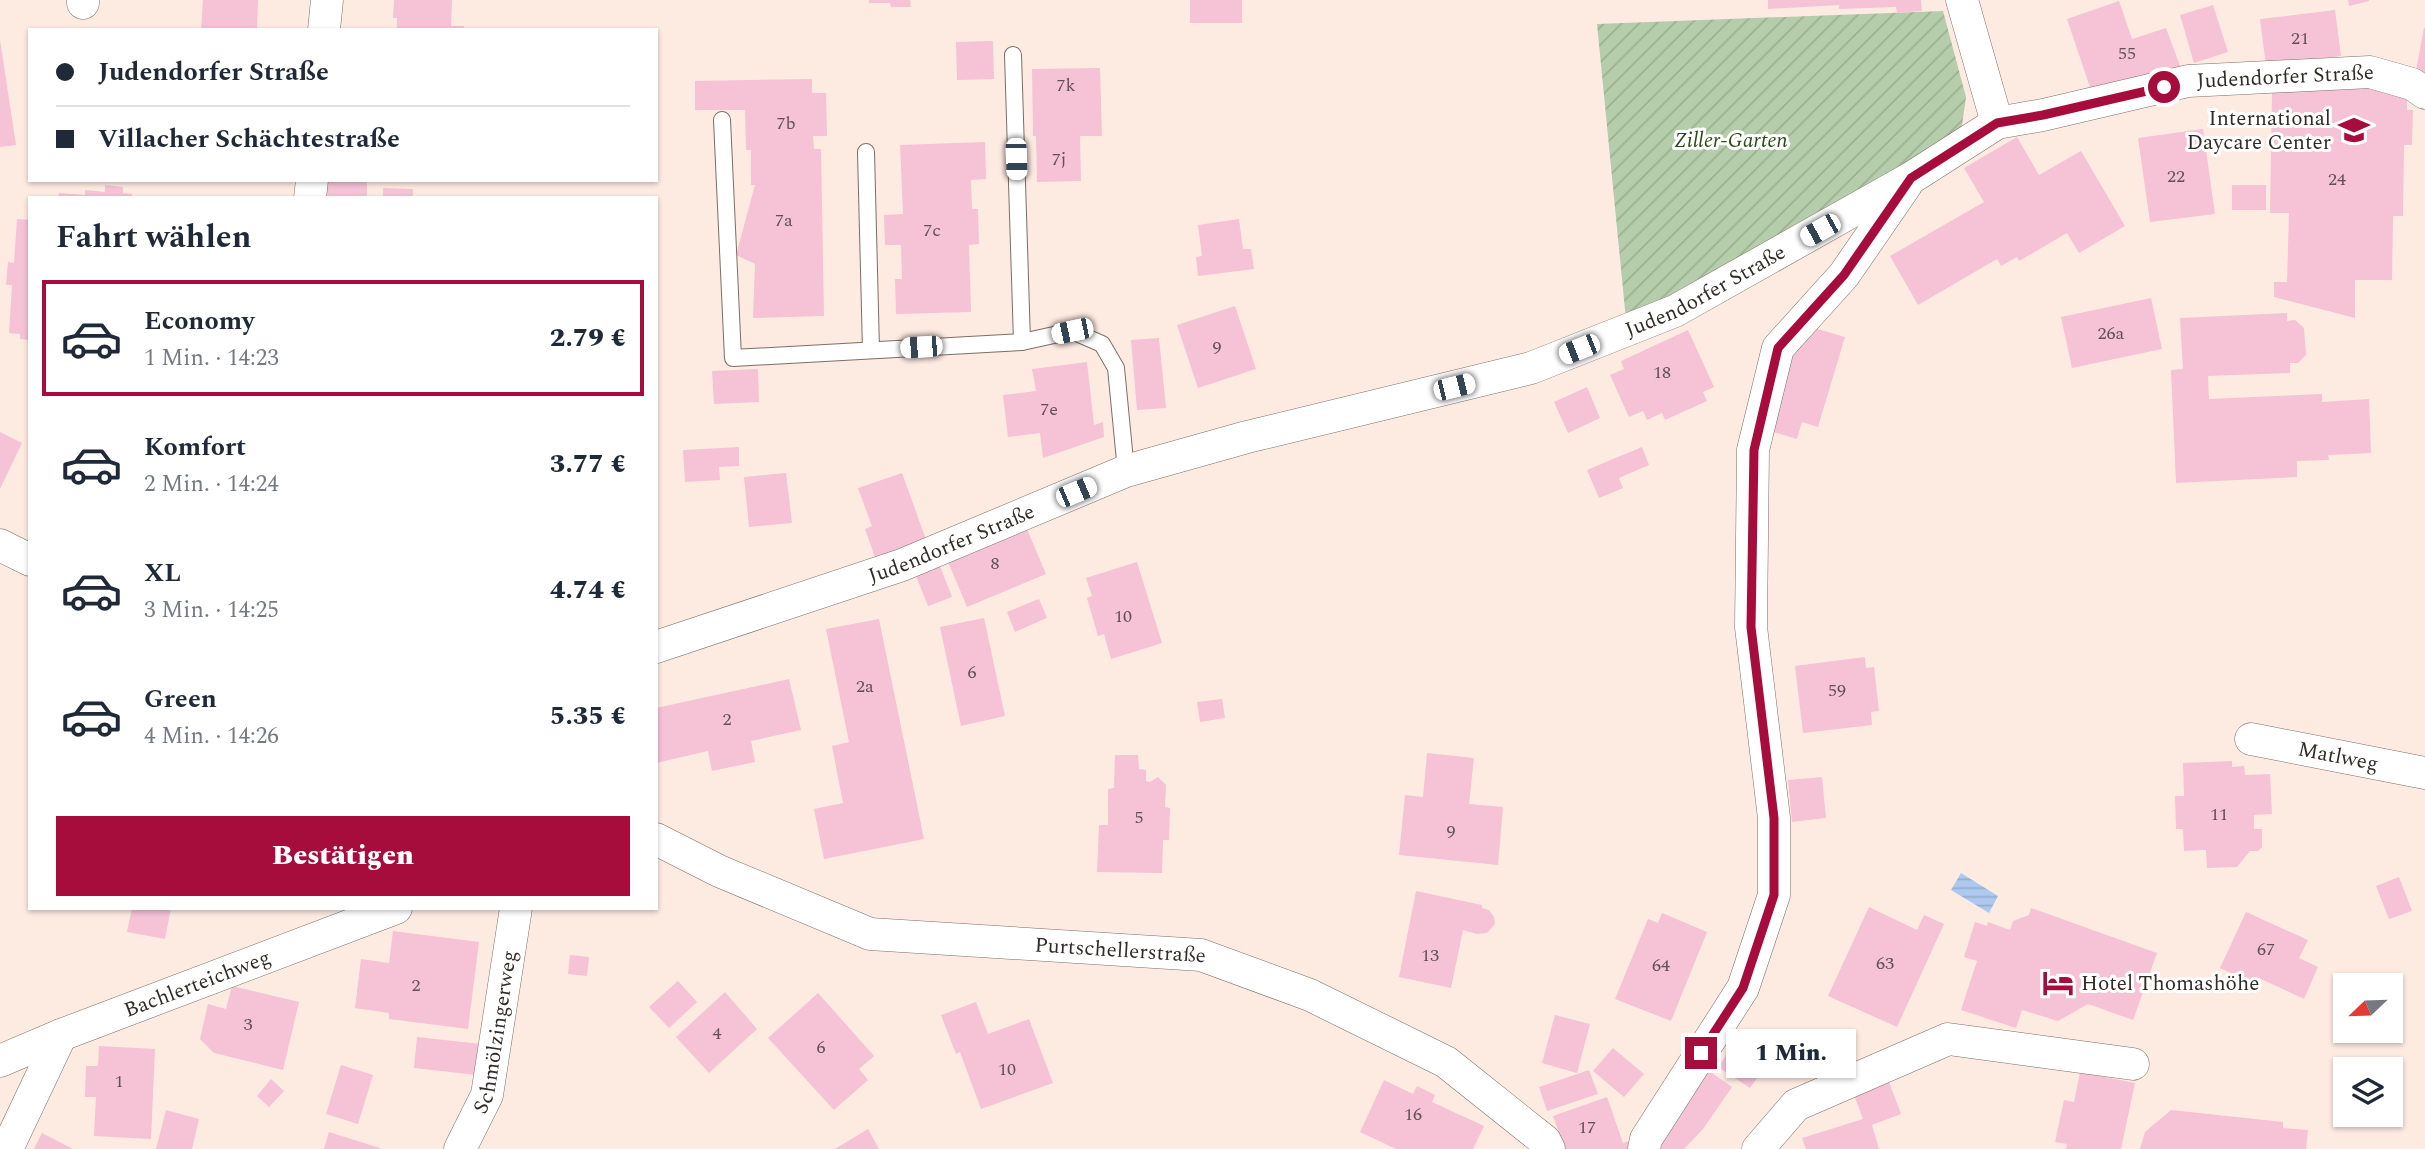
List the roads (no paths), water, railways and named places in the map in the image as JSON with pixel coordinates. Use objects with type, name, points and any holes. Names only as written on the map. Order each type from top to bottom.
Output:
[{"type":"street","points":[[324,28],[327,0]]},
{"type":"street","points":[[1962,0],[1997,123]]},
{"type":"street","name":"Judendorfer Straße","points":[[658,646],[902,565],[1126,471],[1247,437],[1531,368],[1675,311],[1911,178],[1997,123],[2188,81],[2370,72],[2412,84],[2425,93]]},
{"type":"street","points":[[1644,1149],[1646,1139],[1743,988],[1774,895],[1774,818],[1751,627],[1754,450],[1778,348],[1844,275],[1911,178]]},
{"type":"street","points":[[0,545],[28,560]]},
{"type":"street","name":"Matlweg","points":[[2250,739],[2425,773]]},
{"type":"street","name":"Purtschellerstraße","points":[[658,840],[719,871],[870,934],[1201,955],[1310,995],[1446,1062],[1545,1141],[1549,1149]]},
{"type":"street","name":"Bachlerteichweg","points":[[0,1060],[391,910]]},
{"type":"street","name":"Schmölzingerweg","points":[[460,1149],[487,1096],[516,910]]},
{"type":"street","points":[[7,1149],[61,1035]]},
{"type":"street","points":[[1758,1149],[1796,1105],[1948,1039],[2133,1064]]},
{"type":"lane","points":[[1013,55],[1022,342]]},
{"type":"lane","points":[[722,120],[733,358],[1022,342],[1072,331],[1102,344],[1116,368],[1126,471]]},
{"type":"lane","points":[[866,152],[871,350]]},
{"type":"water","points":[[1961,873],[1998,896],[1989,913],[1951,890]]},
{"type":"place","name":"International Daycare Center","points":[[2354,130]]},
{"type":"place","name":"Hotel Thomashöhe","points":[[2058,983]]},
{"type":"park label","name":"Ziller-Garten","points":[[1731,140]]}]
